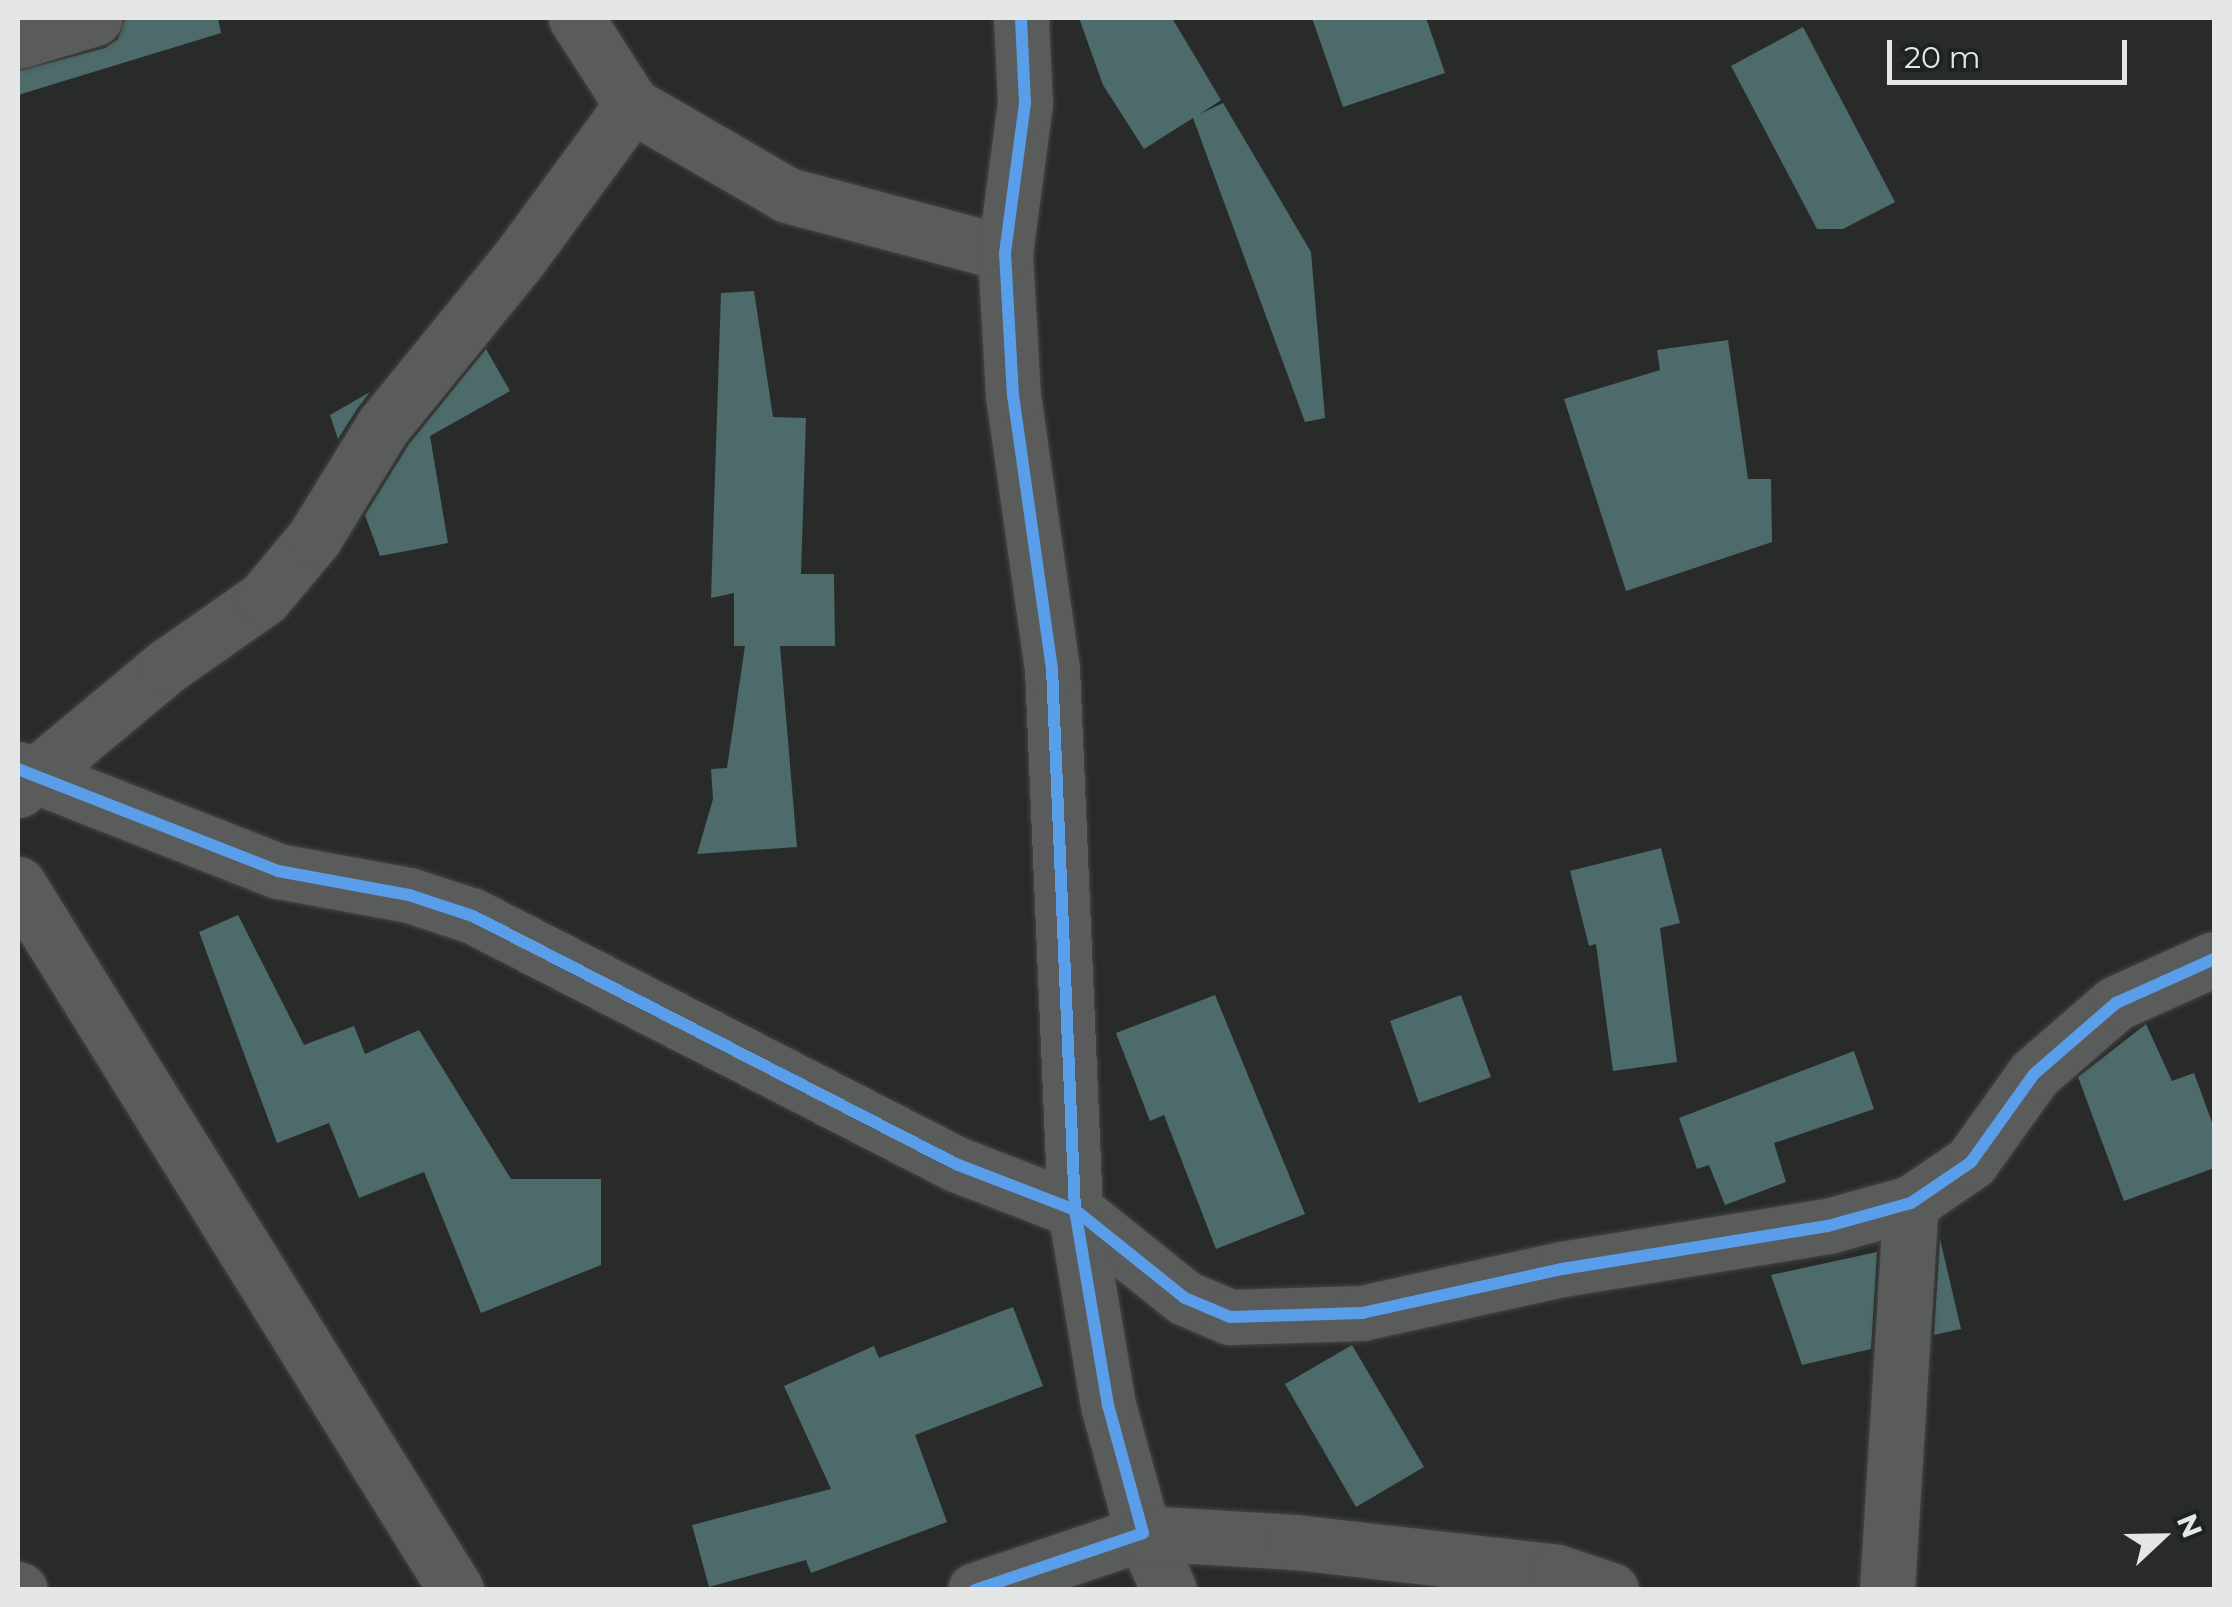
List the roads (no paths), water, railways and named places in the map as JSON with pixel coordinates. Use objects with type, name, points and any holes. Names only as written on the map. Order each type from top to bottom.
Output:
[{"type":"street","points":[[18,41],[96,18]]},
{"type":"street","points":[[576,18],[632,104],[787,195],[1005,253]]},
{"type":"street","points":[[1020,18],[1025,103],[1005,253],[1013,396],[1052,669],[1075,1210],[1108,1405],[1143,1533],[1169,1590]]},
{"type":"street","points":[[21,779],[264,598],[314,538],[384,426],[518,260],[632,104]]},
{"type":"street","points":[[21,779],[278,870],[408,895],[473,916],[956,1164],[1075,1210],[1185,1298],[1230,1317],[1362,1314],[1562,1269],[1828,1226],[1912,1202],[1971,1162],[2034,1074],[2116,1003],[2214,959]]},
{"type":"street","points":[[18,884],[456,1590]]},
{"type":"street","points":[[1887,1590],[1912,1202]]},
{"type":"street","points":[[975,1590],[1143,1533],[1295,1542],[1557,1572],[1611,1590]]}]
